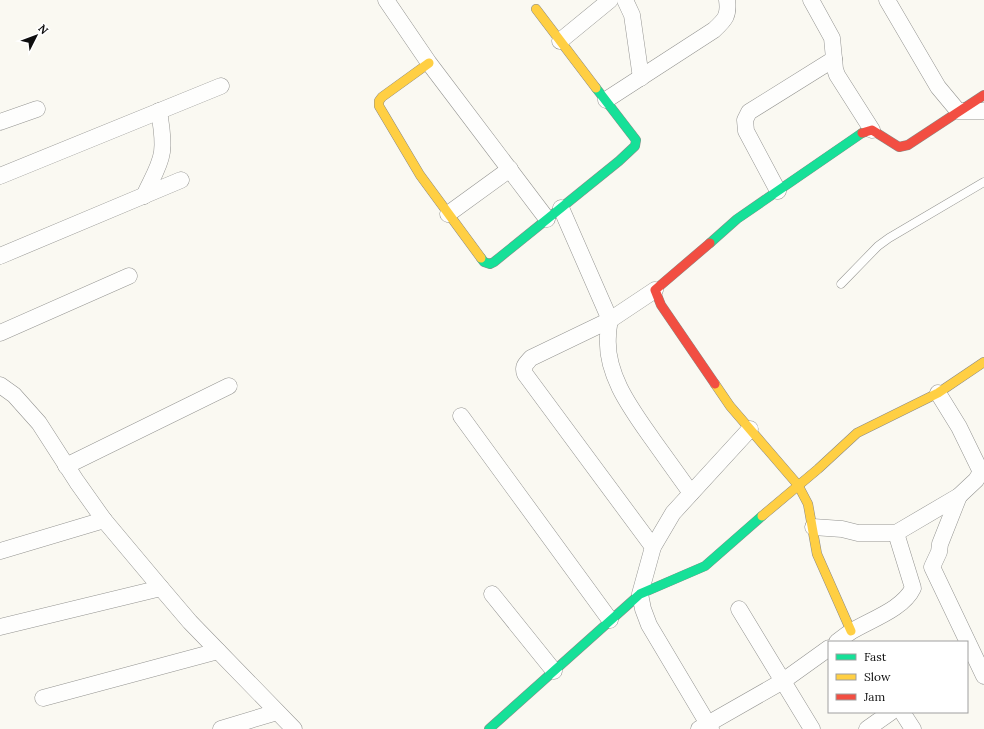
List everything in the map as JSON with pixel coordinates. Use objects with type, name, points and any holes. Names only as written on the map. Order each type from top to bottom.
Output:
[{"type":"street","points":[[386,0],[429,63],[547,219]]},
{"type":"street","points":[[560,41],[610,0]]},
{"type":"street","points":[[625,0],[632,16],[641,78]]},
{"type":"street","points":[[606,100],[714,30],[723,22],[728,12],[727,0]]},
{"type":"street","points":[[811,0],[832,38],[837,75],[872,130],[899,147],[908,145],[958,111],[984,96]]},
{"type":"street","points":[[887,0],[938,87],[958,111]]},
{"type":"street","points":[[429,63],[382,97],[379,101],[379,106],[420,175],[484,262],[490,264],[619,161],[635,146],[636,140],[633,135],[536,9]]},
{"type":"street","points":[[778,191],[746,131],[745,120],[748,112],[834,59]]},
{"type":"street","points":[[0,176],[221,86]]},
{"type":"street","points":[[0,122],[37,109]]},
{"type":"street","points":[[958,111],[984,111]]},
{"type":"street","points":[[144,196],[160,163],[162,154],[163,144],[159,112]]},
{"type":"street","points":[[653,547],[525,374],[523,369],[524,365],[531,358],[610,320],[655,290],[737,219],[864,131],[872,130]]},
{"type":"street","points":[[448,214],[510,169]]},
{"type":"street","points":[[0,256],[181,180]]},
{"type":"street","points":[[561,208],[610,320],[607,336],[609,356],[616,380],[640,421],[691,493]]},
{"type":"street","points":[[0,333],[129,276]]},
{"type":"street","points":[[655,290],[661,305],[730,406],[798,485],[808,504],[817,554],[851,631]]},
{"type":"street","points":[[489,729],[640,594],[705,566],[818,469],[857,433],[867,426],[938,393],[984,362]]},
{"type":"street","points":[[0,385],[14,395],[39,423],[66,466],[104,520],[160,588],[190,622],[294,729]]},
{"type":"street","points":[[66,466],[229,386]]},
{"type":"street","points":[[813,527],[842,529],[858,533],[896,533],[959,496],[982,475],[960,427],[938,393]]},
{"type":"street","points":[[461,416],[610,620]]},
{"type":"street","points":[[750,429],[673,513],[653,547],[640,594],[643,609],[649,625],[706,727],[783,681],[828,649]]},
{"type":"street","points":[[959,496],[940,544],[939,552],[932,567],[974,650],[984,676]]},
{"type":"street","points":[[0,551],[104,520]]},
{"type":"street","points":[[838,641],[851,631],[901,604],[909,596],[913,588],[896,533]]},
{"type":"street","points":[[0,626],[160,588]]},
{"type":"street","points":[[492,594],[554,670]]},
{"type":"street","points":[[739,609],[812,729]]},
{"type":"street","points":[[43,698],[218,651]]},
{"type":"street","points":[[221,729],[277,712]]},
{"type":"street","points":[[867,729],[890,713]]},
{"type":"street","points":[[903,713],[913,729]]},
{"type":"lane","points":[[841,284],[878,246],[889,238],[984,182]]},
{"type":"traffic: fast","points":[[481,258],[484,262],[490,264],[494,262],[619,161],[635,146],[636,140],[596,88]]},
{"type":"traffic: fast","points":[[710,243],[737,219],[862,133]]},
{"type":"traffic: fast","points":[[489,729],[640,594],[705,566],[762,516]]},
{"type":"traffic: slow","points":[[536,9],[596,88]]},
{"type":"traffic: slow","points":[[429,63],[382,97],[379,101],[379,106],[420,175],[481,258]]},
{"type":"traffic: slow","points":[[762,516],[818,469],[857,433],[938,393],[984,362]]},
{"type":"traffic: slow","points":[[715,384],[730,406],[798,485],[808,504],[817,554],[851,631]]},
{"type":"traffic: jam","points":[[862,133],[872,130],[899,147],[908,145],[984,95]]},
{"type":"traffic: jam","points":[[710,243],[655,290],[661,305],[715,384]]}]
